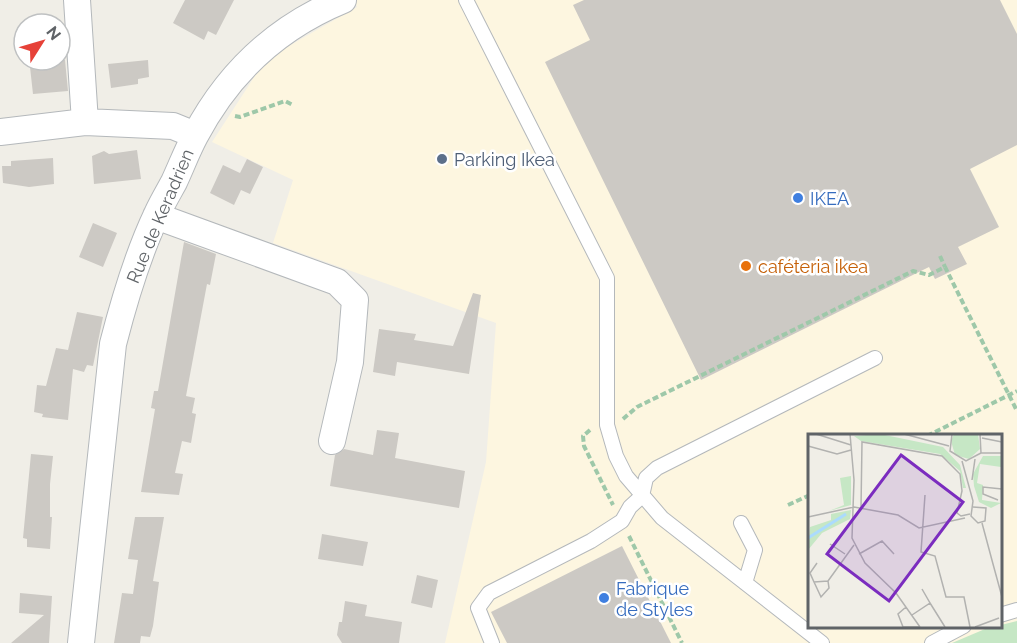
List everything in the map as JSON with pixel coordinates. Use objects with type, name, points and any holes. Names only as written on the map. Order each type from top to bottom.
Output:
[{"type":"street","points":[[77,0],[85,122]]},
{"type":"street","name":"Rue de Keradrien","points":[[81,643],[112,345],[125,299],[156,216],[195,135],[234,77],[249,60],[276,37],[315,11],[343,0]]},
{"type":"street","points":[[0,132],[85,122],[173,126],[195,135]]},
{"type":"street","points":[[156,216],[337,282],[355,300],[350,362],[332,441]]},
{"type":"lane","points":[[466,0],[607,278],[607,425],[616,456],[626,476],[662,518],[822,643]]},
{"type":"lane","points":[[492,643],[478,608],[489,593],[591,541],[622,521],[630,507],[642,496],[646,478],[657,468],[874,358]]},
{"type":"lane","points":[[741,522],[755,550],[745,583]]},
{"type":"lane","points":[[1002,614],[1017,610]]},
{"type":"lane","points":[[932,643],[962,628]]},
{"type":"path","points":[[210,111],[240,117],[285,101],[293,105]]},
{"type":"path","points":[[940,256],[1017,411]]},
{"type":"path","points":[[682,643],[584,446],[583,436],[591,430],[620,421],[637,407],[913,271],[929,275],[945,267]]},
{"type":"path","points":[[931,434],[1017,391]]},
{"type":"path","points":[[788,505],[808,496]]},
{"type":"shaded area","points":[[354,0],[1017,0],[1017,643],[445,643],[486,462],[496,323],[273,243],[293,180],[212,142],[266,59],[357,7]]},
{"type":"green space","points":[[1017,621],[1017,643],[952,643],[985,629],[1002,628],[1002,625]]},
{"type":"building","points":[[185,0],[234,0],[216,35],[208,31],[204,40],[173,23]]},
{"type":"building","name":"IKEA","points":[[584,0],[1000,0],[1017,34],[1017,145],[970,169],[999,227],[958,247],[967,264],[935,279],[929,267],[701,380],[545,62],[590,40],[573,5]]},
{"type":"building","points":[[148,60],[149,77],[138,79],[138,84],[111,88],[108,64]]},
{"type":"building","points":[[31,72],[66,72],[68,91],[33,94]]},
{"type":"building","points":[[137,150],[141,179],[94,184],[92,156],[104,151],[109,154]]},
{"type":"building","points":[[53,158],[54,184],[29,187],[3,183],[2,166],[11,166],[11,161]]},
{"type":"building","points":[[247,159],[263,167],[250,194],[241,190],[234,205],[210,193],[223,165],[240,173]]},
{"type":"building","points":[[93,223],[117,233],[103,267],[79,257]]},
{"type":"building","points":[[184,242],[216,254],[210,285],[207,284],[186,396],[195,398],[192,413],[196,414],[191,443],[182,441],[175,473],[183,474],[179,495],[141,492],[155,409],[151,408],[154,391],[158,391]]},
{"type":"building","points":[[473,293],[481,295],[469,374],[397,362],[395,376],[373,372],[379,329],[416,334],[414,340],[453,346]]},
{"type":"building","points":[[77,312],[103,317],[93,366],[87,365],[84,372],[73,369],[68,420],[42,417],[43,414],[34,412],[37,385],[46,386],[56,348],[68,350]]},
{"type":"building","points":[[377,430],[399,433],[395,458],[465,471],[459,508],[330,486],[335,455],[344,449],[373,455]]},
{"type":"building","points":[[31,454],[53,456],[50,484],[50,517],[52,517],[50,549],[27,547],[27,539],[23,538]]},
{"type":"building","points":[[135,517],[164,517],[153,581],[159,582],[153,626],[150,637],[141,636],[140,643],[114,643],[122,593],[133,594],[138,560],[128,559]]},
{"type":"building","points":[[322,534],[368,542],[363,566],[318,559]]},
{"type":"building","points":[[622,546],[671,643],[507,643],[491,612]]},
{"type":"building","points":[[417,575],[438,580],[432,608],[411,603]]},
{"type":"building","points":[[20,593],[52,596],[49,643],[11,643],[44,615],[19,613]]},
{"type":"building","points":[[345,601],[367,605],[365,616],[402,622],[399,643],[342,643],[337,635],[339,622],[342,622]]},
{"type":"place","name":"Parking Ikea","points":[[442,159]]},
{"type":"place","name":"IKEA","points":[[798,198]]},
{"type":"place","name":"caféteria ikea","points":[[746,266]]},
{"type":"place","name":"Fabrique de Styles","points":[[604,598]]}]
